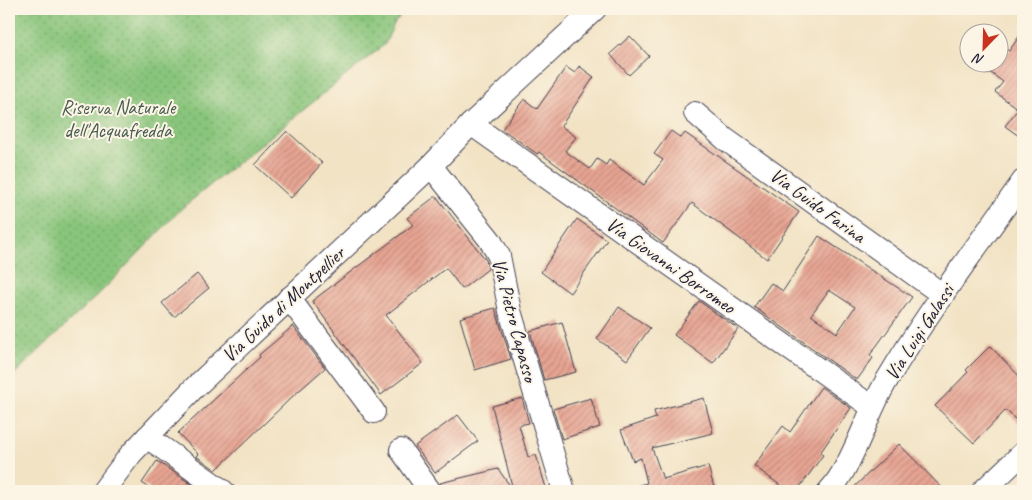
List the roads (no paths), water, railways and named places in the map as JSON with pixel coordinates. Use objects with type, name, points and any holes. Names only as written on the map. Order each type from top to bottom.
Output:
[{"type":"street","name":"Via Guido di Montpellier","points":[[103,491],[122,464],[192,390],[431,166],[470,124],[595,9]]},
{"type":"street","name":"Via Guido Farina","points":[[695,112],[725,139],[943,295]]},
{"type":"street","name":"Via Giovanni Borromeo","points":[[470,124],[872,407]]},
{"type":"street","name":"Via Pietro Capasso","points":[[431,166],[499,256],[510,311],[564,491]]},
{"type":"street","name":"Via Luigi Galassi","points":[[829,491],[844,467],[887,380],[943,295],[1023,181]]},
{"type":"street","points":[[289,298],[374,412]]},
{"type":"street","points":[[147,438],[223,491]]},
{"type":"street","points":[[401,450],[430,491]]},
{"type":"street","points":[[983,491],[1023,453]]},
{"type":"park label","name":"Riserva Naturale dell'Acquafredda","points":[[118,118]]}]
